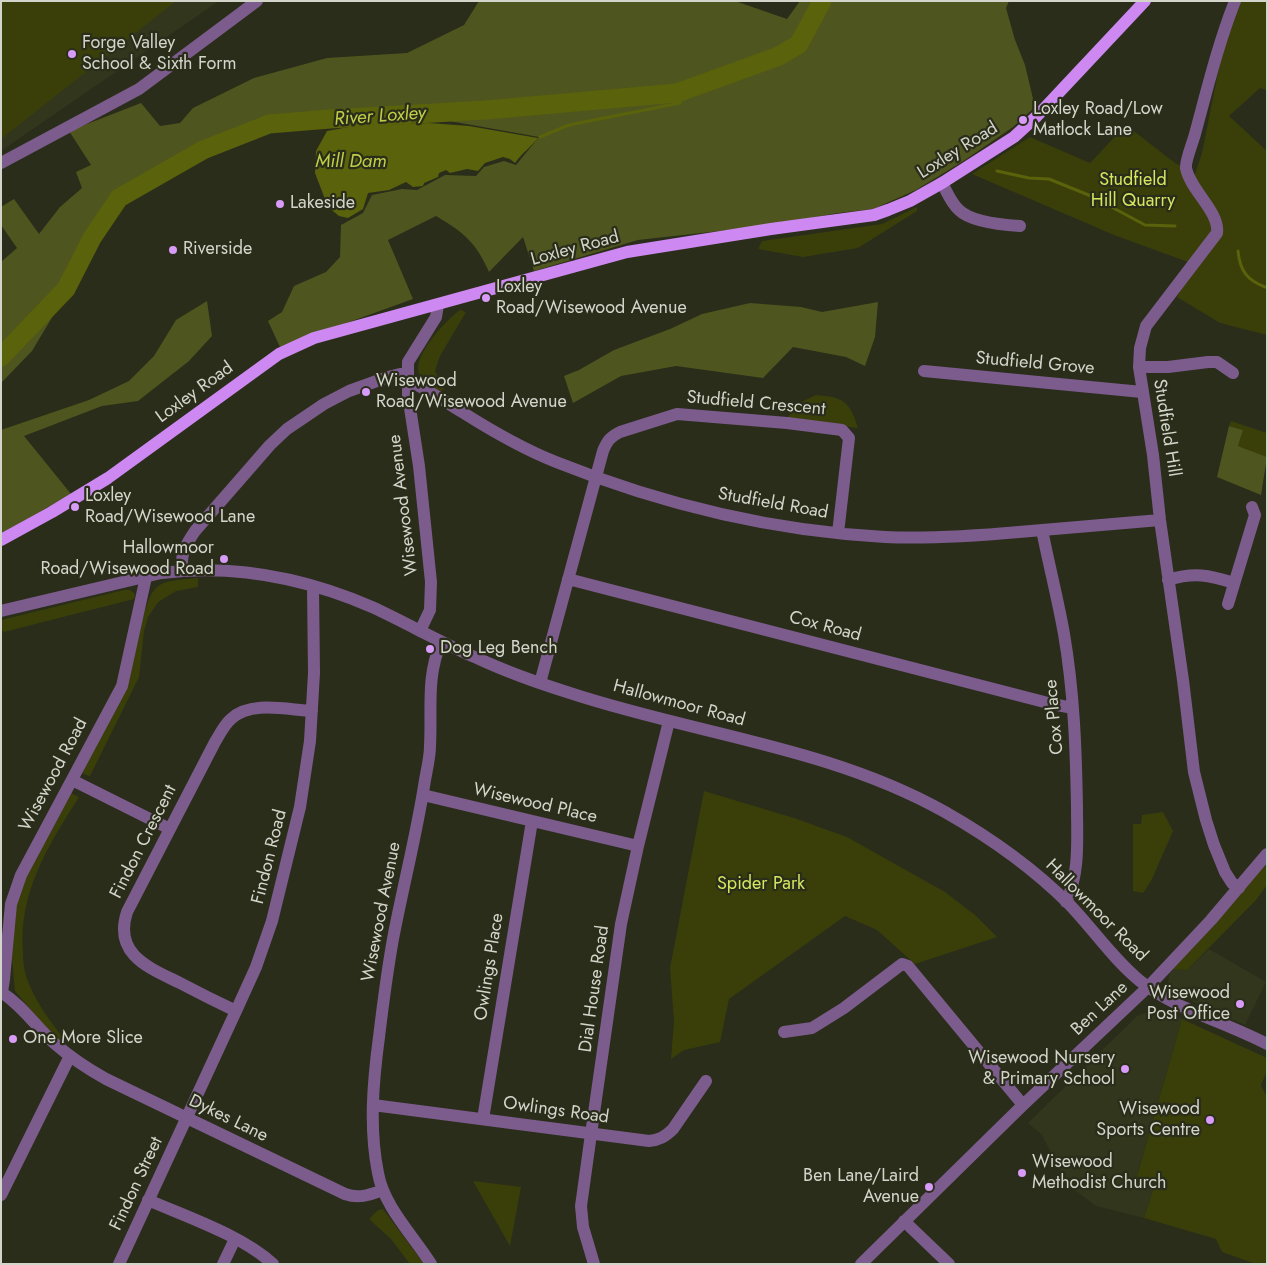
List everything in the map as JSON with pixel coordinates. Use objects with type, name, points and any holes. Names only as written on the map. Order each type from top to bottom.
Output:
[{"type":"main road","name":"Loxley Road","points":[[1,540],[108,478],[255,370],[286,350],[314,338],[627,252],[770,229],[874,215],[910,201],[1014,137],[1037,116],[1145,1]]},
{"type":"street","points":[[1,163],[139,89],[257,1]]},
{"type":"street","name":"Studfield Hill","points":[[1235,1],[1187,164],[1190,178],[1213,215],[1218,233],[1146,326],[1140,348],[1140,367],[1194,772],[1214,845],[1225,872],[1232,883],[1238,888]]},
{"type":"street","points":[[942,183],[957,209],[965,215],[1003,225],[1020,226]]},
{"type":"street","points":[[182,570],[185,546],[195,532],[270,445],[287,429],[318,408],[349,391],[400,374],[408,377],[408,362],[436,317],[438,305]]},
{"type":"street","points":[[1140,367],[1168,367],[1218,362],[1233,373]]},
{"type":"street","name":"Studfield Grove","points":[[924,371],[1142,392]]},
{"type":"street","name":"Studfield Road","points":[[408,377],[460,411],[522,447],[597,478],[723,515],[796,528],[885,537],[964,536],[1160,520]]},
{"type":"street","name":"Wisewood Avenue","points":[[408,377],[411,420],[425,514],[431,582],[430,610],[420,631]]},
{"type":"street","name":"Studfield Crescent","points":[[540,683],[607,441],[612,436],[671,415],[686,414],[842,430],[849,438],[838,533]]},
{"type":"street","points":[[1228,604],[1255,515],[1252,507]]},
{"type":"street","name":"Cox Place","points":[[1042,530],[1064,635],[1073,708],[1077,836],[1074,880],[1066,902]]},
{"type":"street","name":"Hallowmoor Road","points":[[1,611],[161,573],[182,570],[230,570],[262,574],[313,586],[344,596],[374,608],[441,642],[514,674],[572,694],[789,751],[860,774],[911,794],[947,813],[1012,856],[1066,902],[1131,973],[1148,987],[1171,1001],[1267,1044]]},
{"type":"street","points":[[1168,580],[1198,574],[1234,583]]},
{"type":"street","name":"Wisewood Road","points":[[2,992],[11,904],[21,875],[122,686],[146,577]]},
{"type":"street","name":"Cox Road","points":[[568,579],[1073,708]]},
{"type":"street","name":"Findon Road","points":[[186,1119],[256,967],[272,921],[287,865],[300,808],[310,741],[314,673],[313,586]]},
{"type":"street","name":"Wisewood Avenue","points":[[383,1190],[375,1158],[373,1133],[373,1104],[381,1020],[393,940],[423,795],[430,746],[431,675],[434,658],[441,642]]},
{"type":"street","name":"Findon Crescent","points":[[236,1011],[146,966],[130,951],[126,942],[124,922],[127,912],[215,742],[231,719],[251,709],[312,711]]},
{"type":"street","name":"Dial House Road","points":[[594,1264],[583,1227],[581,1206],[620,934],[638,846],[669,721]]},
{"type":"street","points":[[72,780],[170,829]]},
{"type":"street","name":"Wisewood Place","points":[[423,795],[638,846]]},
{"type":"street","name":"Owlings Place","points":[[483,1119],[532,821]]},
{"type":"street","name":"Ben Lane","points":[[861,1264],[1023,1105],[1148,987],[1267,854]]},
{"type":"street","points":[[784,1032],[812,1028],[844,1008],[902,964],[908,966],[1023,1105]]},
{"type":"street","name":"Dykes Lane","points":[[2,992],[19,1006],[54,1043],[70,1056],[106,1079],[186,1119],[354,1197],[363,1197],[383,1190]]},
{"type":"street","points":[[1,1195],[70,1056]]},
{"type":"street","name":"Owlings Road","points":[[373,1104],[649,1141],[658,1140],[666,1136],[673,1129],[706,1081]]},
{"type":"street","name":"Findon Street","points":[[119,1264],[186,1119]]},
{"type":"street","points":[[383,1190],[390,1205],[431,1264]]},
{"type":"street","points":[[148,1200],[235,1239],[253,1249],[273,1264]]},
{"type":"street","points":[[904,1222],[949,1264]]},
{"type":"street","points":[[224,1264],[235,1239]]},
{"type":"shaded area","name":"Forge Valley School & Sixth Form","points":[[1,1],[219,1],[1,151]]},
{"type":"shaded area","points":[[479,1],[735,1],[787,19],[800,1],[1009,1],[1006,8],[1015,40],[1025,65],[1035,107],[1013,127],[965,160],[916,190],[873,209],[765,226],[638,240],[534,271],[523,237],[489,272],[474,245],[454,227],[436,216],[388,240],[413,299],[280,347],[268,321],[282,312],[294,286],[326,272],[340,257],[341,225],[363,213],[372,195],[402,189],[417,190],[445,175],[476,176],[484,167],[504,161],[516,165],[539,137],[427,117],[338,122],[302,130],[273,126],[198,152],[163,170],[94,232],[76,263],[66,294],[32,351],[1,383],[1,262],[17,248],[1,225],[1,207],[14,199],[39,234],[60,207],[82,188],[76,172],[91,165],[69,131],[141,103],[160,126],[180,123],[193,108],[254,78],[327,58],[407,53],[464,25]]},
{"type":"shaded area","points":[[207,301],[212,336],[189,361],[138,401],[102,406],[24,436],[71,494],[1,534],[1,430],[89,400],[129,381],[154,356],[176,320]]},
{"type":"shaded area","points":[[878,302],[875,337],[865,366],[846,357],[793,347],[763,378],[676,366],[621,376],[573,403],[564,376],[579,370],[614,350],[670,329],[702,314],[750,303],[801,307],[822,312]]},
{"type":"shaded area","points":[[1229,426],[1243,430],[1238,446],[1267,457],[1261,495],[1217,477]]},
{"type":"shaded area","points":[[1209,949],[1266,982],[1245,1025],[1177,994],[1168,983],[1170,969],[1187,970]]},
{"type":"shaded area","name":"Wisewood Nursery & Primary School","points":[[1152,1010],[1161,1010],[1182,1019],[1137,1175],[1156,1181],[1144,1218],[1096,1206],[1067,1184],[1042,1135],[1028,1123],[1137,1016]]},
{"type":"green space","name":"Forge Valley School & Sixth Form","points":[[1,1],[176,1],[1,139]]},
{"type":"green space","name":"Studfield Hill Quarry","points":[[1240,1],[1267,1],[1267,90],[1260,88],[1229,116],[1267,151],[1267,335],[1220,323],[1177,297],[1182,287],[1223,232],[1222,222],[1194,177],[1202,153],[1222,53]]},
{"type":"green space","name":"Studfield Hill Quarry","points":[[1126,125],[1175,163],[1183,167],[1209,216],[1212,229],[1188,262],[1114,235],[972,174],[1030,137],[1090,163]]},
{"type":"green space","points":[[917,207],[917,211],[858,248],[803,257],[758,249],[762,241],[882,224]]},
{"type":"green space","points":[[460,310],[466,312],[440,356],[435,371],[444,389],[440,392],[422,380],[418,366],[425,348],[439,330]]},
{"type":"green space","points":[[816,395],[839,399],[849,407],[858,428],[787,418],[801,402]]},
{"type":"green space","points":[[1231,421],[1267,433],[1267,457],[1238,446],[1243,430],[1229,426]]},
{"type":"green space","points":[[198,578],[198,587],[176,591],[158,602],[148,617],[144,631],[139,677],[90,776],[83,774],[84,765],[154,591],[165,583]]},
{"type":"green space","points":[[130,590],[135,594],[134,599],[4,632],[1,629],[1,620]]},
{"type":"green space","name":"Spider Park","points":[[704,791],[794,818],[847,837],[945,892],[975,915],[997,937],[915,964],[877,930],[845,916],[729,999],[720,1042],[684,1050],[671,1059],[674,1021],[670,968]]},
{"type":"green space","points":[[71,793],[79,797],[56,834],[37,871],[25,910],[23,931],[23,961],[27,978],[41,1008],[65,1041],[59,1041],[15,991],[12,958],[14,914],[23,880]]},
{"type":"green space","points":[[1163,812],[1173,831],[1151,881],[1143,893],[1133,891],[1133,824],[1141,824],[1142,815]]},
{"type":"green space","points":[[1267,861],[1267,885],[1256,900],[1187,970],[1170,969]]},
{"type":"green space","name":"Wisewood Sports Centre","points":[[1182,1019],[1267,1058],[1267,1071],[1261,1085],[1267,1097],[1267,1264],[1256,1264],[1222,1252],[1216,1239],[1144,1218],[1156,1181],[1137,1176]]},
{"type":"green space","points":[[473,1181],[521,1187],[510,1246]]},
{"type":"green space","points":[[383,1209],[424,1264],[410,1264],[391,1239],[369,1219],[378,1210]]},
{"type":"water","name":"Mill Dam","points":[[429,123],[469,126],[538,138],[515,163],[503,157],[485,163],[478,171],[467,169],[450,173],[446,170],[439,173],[438,177],[424,183],[423,186],[413,187],[406,182],[389,190],[368,193],[363,209],[348,218],[339,216],[328,207],[315,173],[316,151],[327,131],[354,126]]},
{"type":"waterway","name":"River Loxley","points":[[1,357],[66,289],[92,238],[119,198],[203,150],[269,124],[486,110],[677,93],[779,56],[799,44],[822,1]]},
{"type":"waterway","points":[[540,137],[569,125],[680,103],[677,93]]},
{"type":"waterway","name":"River Loxley","points":[[325,119],[326,127]]},
{"type":"waterway","points":[[997,171],[1029,178],[1049,179],[1091,196],[1145,225],[1175,226]]},
{"type":"waterway","points":[[1238,251],[1246,274],[1253,281],[1265,287]]},
{"type":"place","name":"Forge Valley School & Sixth Form","points":[[72,54]]},
{"type":"place","name":"Loxley Road/Low Matlock Lane","points":[[1023,120]]},
{"type":"place","name":"Lakeside","points":[[280,204]]},
{"type":"place","name":"Riverside","points":[[173,250]]},
{"type":"place","name":"Loxley Road/Wisewood Avenue","points":[[486,298]]},
{"type":"place","name":"Wisewood Road/Wisewood Avenue","points":[[366,392]]},
{"type":"place","name":"Loxley Road/Wisewood Lane","points":[[75,507]]},
{"type":"place","name":"Hallowmoor Road/Wisewood Road","points":[[224,559]]},
{"type":"place","name":"Dog Leg Bench","points":[[430,649]]},
{"type":"place","name":"Wisewood Post Office","points":[[1240,1004]]},
{"type":"place","name":"One More Slice","points":[[13,1039]]},
{"type":"place","name":"Wisewood Nursery & Primary School","points":[[1125,1069]]},
{"type":"place","name":"Wisewood Sports Centre","points":[[1210,1120]]},
{"type":"place","name":"Wisewood Methodist Church","points":[[1022,1173]]},
{"type":"place","name":"Ben Lane/Laird Avenue","points":[[929,1187]]}]
